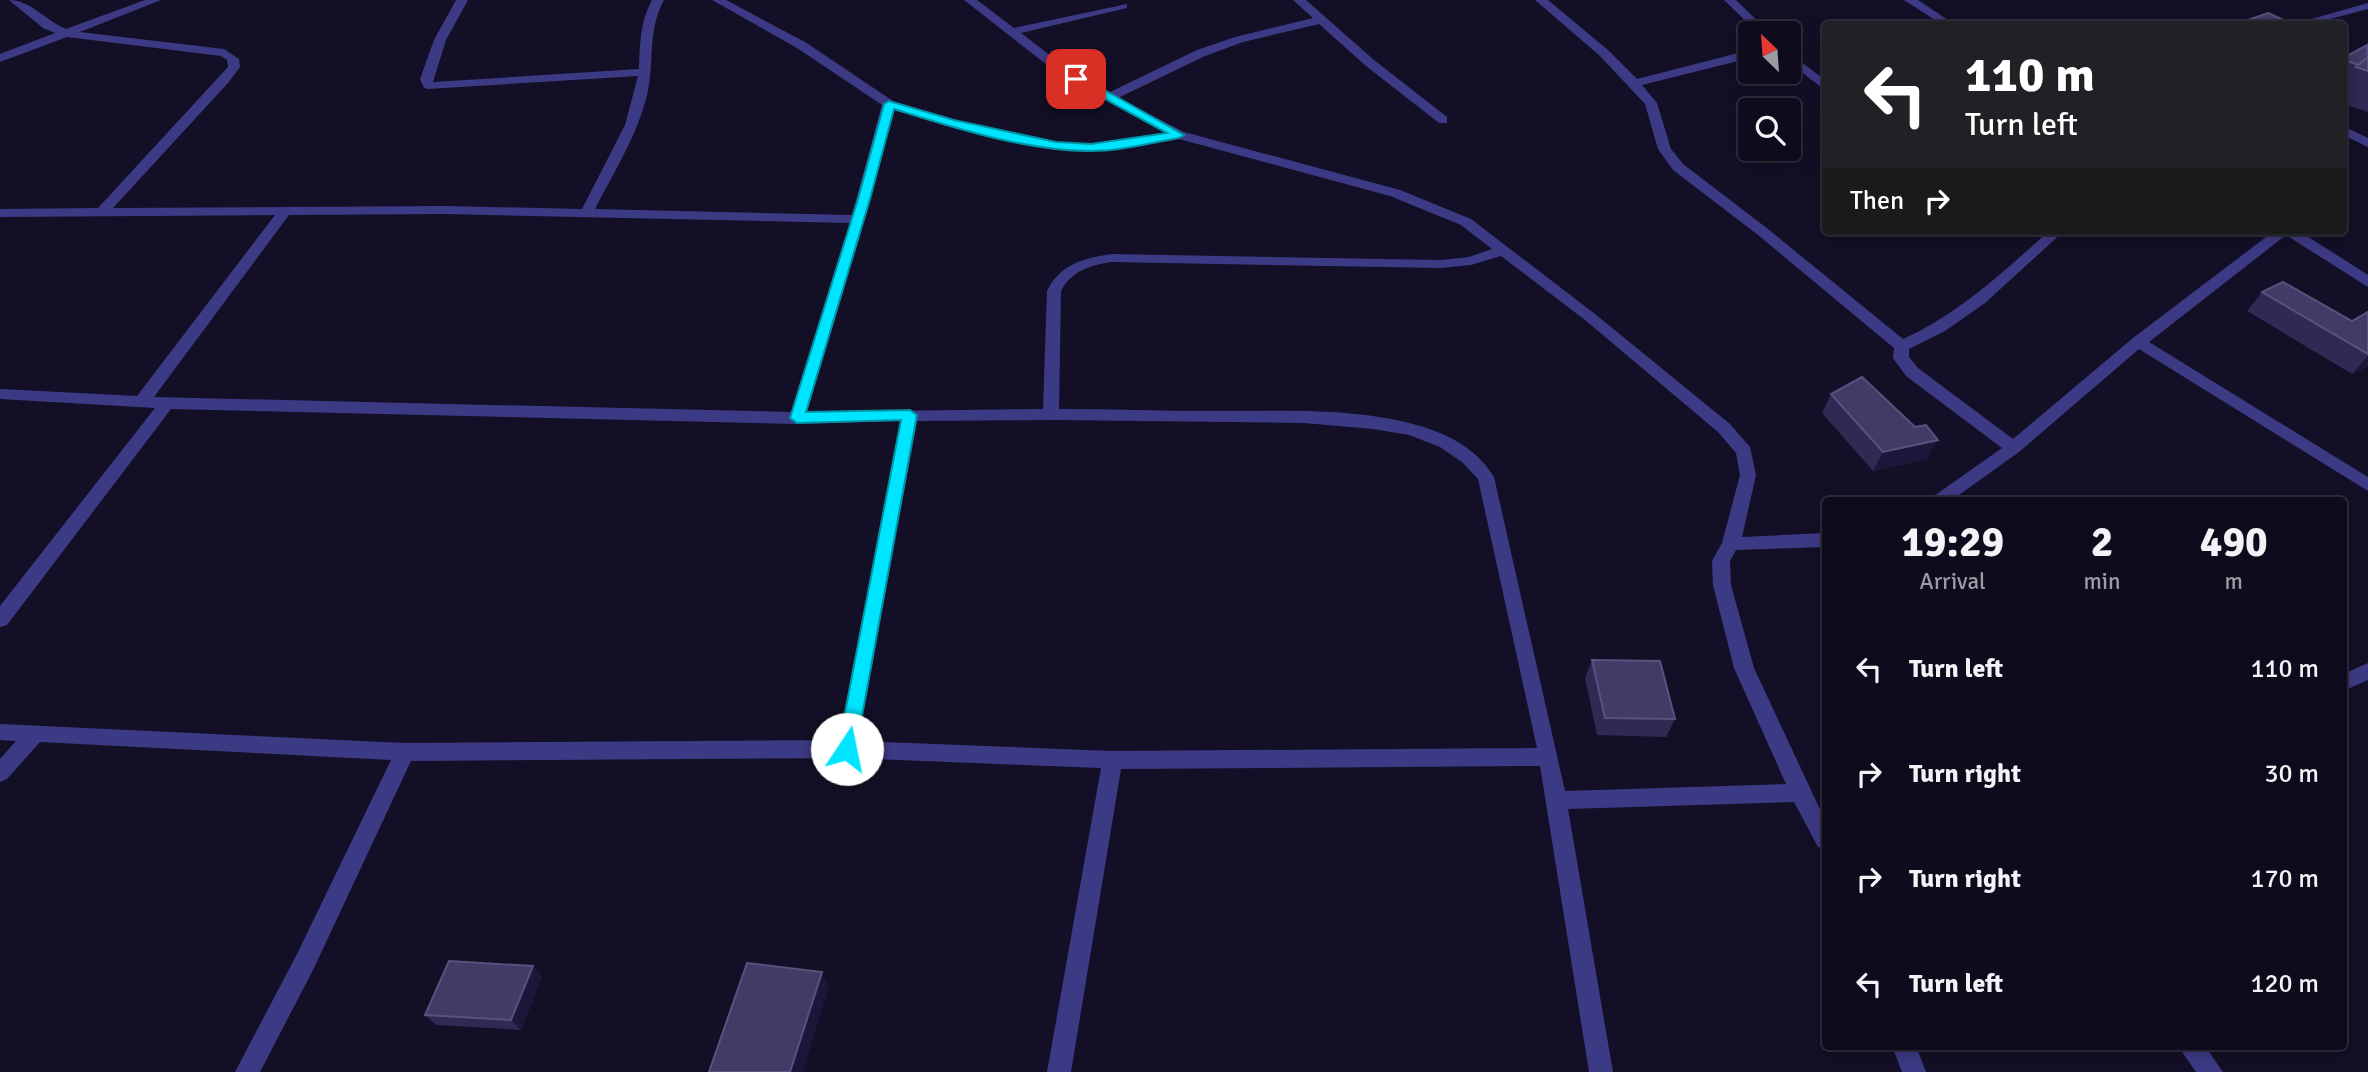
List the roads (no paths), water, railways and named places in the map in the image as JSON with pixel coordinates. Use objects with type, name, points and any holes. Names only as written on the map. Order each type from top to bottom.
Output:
[{"type":"street","points":[[15,0],[47,26],[68,34],[224,53],[233,59],[234,67],[224,80],[104,210]]},
{"type":"street","points":[[0,58],[155,0]]},
{"type":"street","points":[[462,0],[440,40],[426,79],[428,85],[645,72]]},
{"type":"street","points":[[587,212],[636,107],[645,72],[648,26],[653,7],[658,0]]},
{"type":"street","points":[[718,0],[801,45],[889,104],[952,123],[1056,146],[1091,148],[1179,135]]},
{"type":"street","points":[[971,0],[1060,69],[1179,135],[1426,204],[1466,222],[1590,317],[1724,428],[1744,451],[1748,474],[1731,544],[1721,561],[1722,585],[1744,668],[1822,835]]},
{"type":"street","points":[[1299,0],[1319,20],[1443,120]]},
{"type":"street","points":[[1541,0],[1604,53],[1651,103],[1665,149],[1678,167],[1763,232],[1902,346]]},
{"type":"street","points":[[1730,0],[1752,21]]},
{"type":"street","points":[[1910,0],[1943,21]]},
{"type":"street","points":[[1012,32],[1123,6]]},
{"type":"street","points":[[2311,21],[2368,6]]},
{"type":"street","points":[[1108,98],[1201,53],[1238,39],[1319,20]]},
{"type":"street","points":[[1634,83],[1738,57]]},
{"type":"street","points":[[1801,66],[1822,83]]},
{"type":"street","points":[[797,418],[858,219],[889,104]]},
{"type":"street","points":[[0,213],[104,210],[587,212],[858,219]]},
{"type":"street","points":[[142,401],[285,211]]},
{"type":"street","points":[[1902,346],[1940,328],[1980,300],[2049,235]]},
{"type":"street","points":[[1944,497],[2013,448],[2138,342],[2278,235]]},
{"type":"street","points":[[2295,235],[2368,282]]},
{"type":"street","points":[[1051,412],[1054,291],[1061,278],[1081,265],[1112,258],[1441,264],[1471,261],[1503,250]]},
{"type":"street","points":[[2138,342],[2368,485]]},
{"type":"street","points":[[1902,346],[1900,358],[1912,372],[2013,448]]},
{"type":"street","points":[[0,394],[167,403],[797,418],[1051,412],[1347,420],[1397,427],[1432,436],[1458,449],[1478,465],[1486,477],[1549,757],[1601,1072]]},
{"type":"street","points":[[1,618],[167,403]]},
{"type":"street","points":[[847,749],[910,415]]},
{"type":"street","points":[[1731,544],[1822,540]]},
{"type":"street","points":[[2347,681],[2368,671]]},
{"type":"street","points":[[0,732],[405,752],[847,749],[1112,760],[1549,757]]},
{"type":"street","points":[[0,773],[35,734]]},
{"type":"street","points":[[247,1072],[305,962],[405,752]]},
{"type":"street","points":[[1059,1072],[1112,760]]},
{"type":"street","points":[[1555,800],[1800,793]]},
{"type":"street","points":[[1906,1050],[1914,1072]]},
{"type":"street","points":[[2192,1050],[2211,1072]]}]
